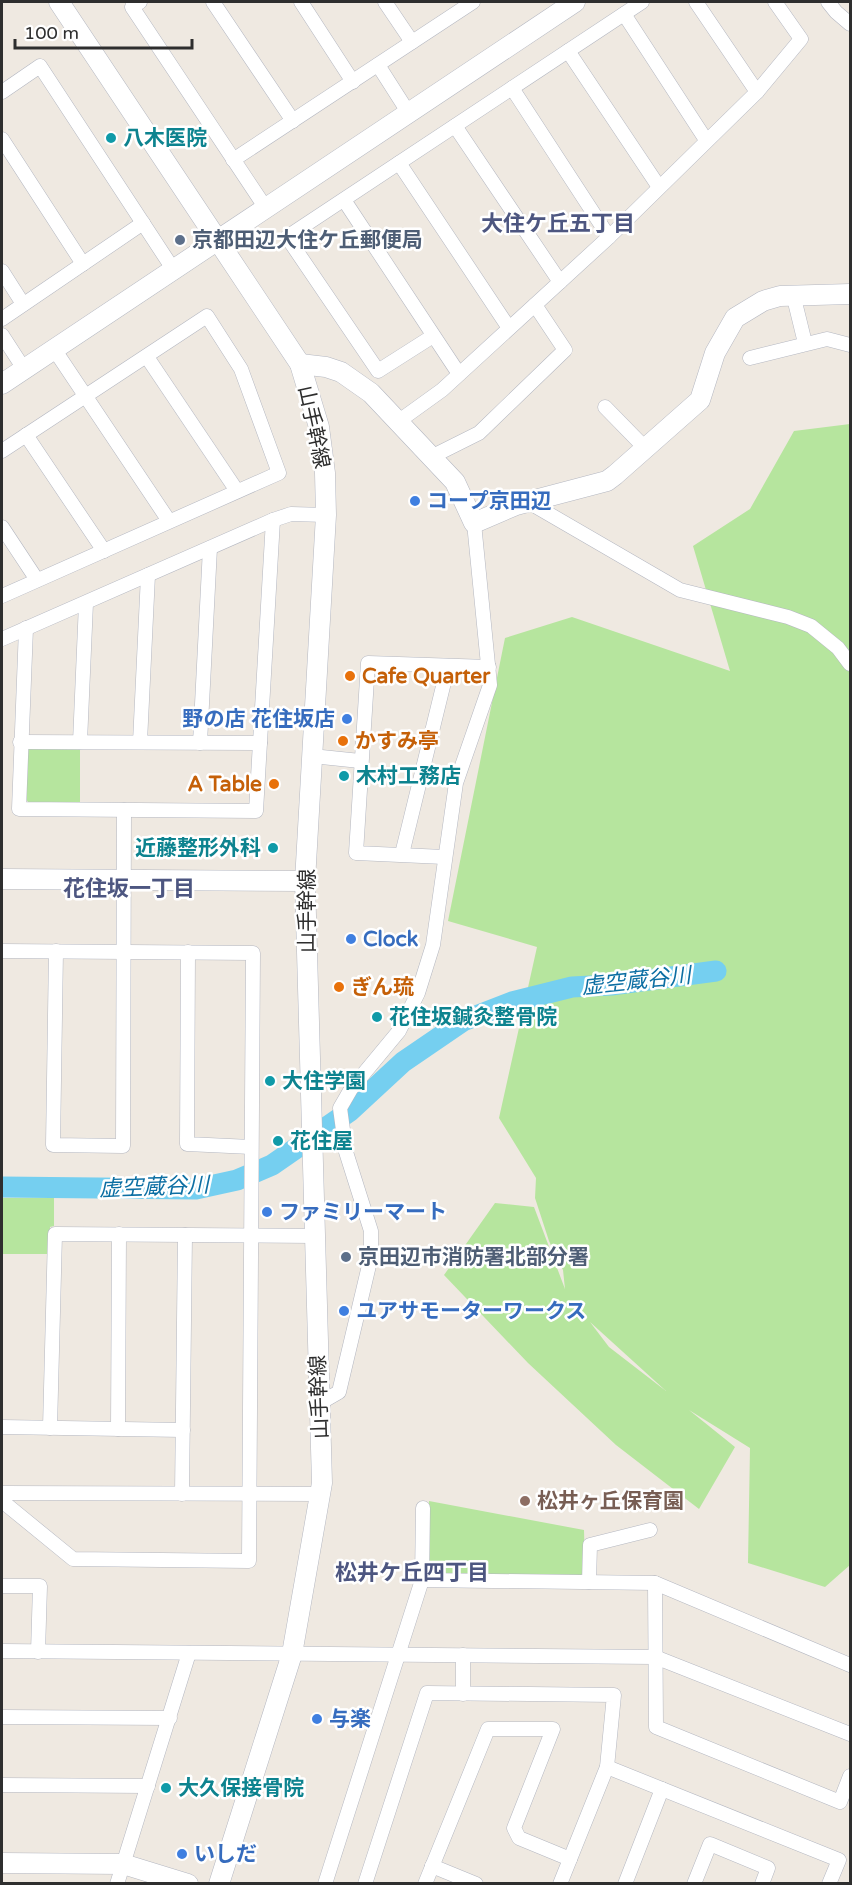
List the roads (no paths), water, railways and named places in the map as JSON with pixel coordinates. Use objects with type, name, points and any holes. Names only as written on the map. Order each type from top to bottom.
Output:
[{"type":"street","name":"山手幹線","points":[[59,2],[300,364],[319,427],[325,472],[326,515],[305,881],[321,1494],[292,1654],[219,1884]]},
{"type":"street","points":[[140,2],[132,7],[265,207]]},
{"type":"street","points":[[213,2],[293,121]]},
{"type":"street","points":[[301,2],[353,82]]},
{"type":"street","points":[[385,2],[412,42]]},
{"type":"street","points":[[233,160],[472,2]]},
{"type":"street","points":[[2,384],[574,2]]},
{"type":"street","points":[[433,336],[378,371],[287,237],[642,2]]},
{"type":"street","points":[[696,2],[757,92]]},
{"type":"street","points":[[399,421],[442,390],[609,237],[757,92],[801,39],[776,2]]},
{"type":"street","points":[[828,2],[849,20]]},
{"type":"street","points":[[624,14],[706,140]]},
{"type":"street","points":[[568,51],[659,186]]},
{"type":"street","points":[[378,65],[408,112]]},
{"type":"street","points":[[2,92],[39,66],[173,269]]},
{"type":"street","points":[[512,88],[609,237]]},
{"type":"street","points":[[455,126],[560,282]]},
{"type":"street","points":[[2,139],[83,264]]},
{"type":"street","points":[[399,163],[509,328]]},
{"type":"street","points":[[344,200],[459,374]]},
{"type":"street","points":[[2,319],[143,223]]},
{"type":"street","points":[[2,271],[23,304]]},
{"type":"street","points":[[793,294],[805,343]]},
{"type":"street","points":[[474,523],[516,505],[607,481],[700,399],[715,353],[735,318],[763,301],[793,294],[850,294]]},
{"type":"street","points":[[433,456],[479,433],[565,350],[534,305]]},
{"type":"street","points":[[2,452],[207,316],[241,369],[279,473],[2,596]]},
{"type":"street","points":[[2,335],[24,369]]},
{"type":"street","points":[[750,358],[827,339],[850,345]]},
{"type":"street","points":[[54,349],[169,521]]},
{"type":"street","points":[[147,357],[237,491]]},
{"type":"street","points":[[300,364],[326,367],[341,372],[371,393],[433,456],[462,493],[474,523],[490,685],[483,711],[456,783],[433,945],[418,993],[399,1031],[351,1089],[340,1108],[341,1129],[371,1231],[371,1257],[339,1392],[320,1403]]},
{"type":"street","points":[[605,407],[646,449]]},
{"type":"street","points":[[26,435],[104,551]]},
{"type":"street","points":[[530,502],[680,590],[788,617],[811,626],[838,648],[850,664]]},
{"type":"street","points":[[2,639],[273,520],[291,514],[326,515]]},
{"type":"street","points":[[26,628],[19,809],[256,811],[273,520]]},
{"type":"street","points":[[2,527],[37,580]]},
{"type":"street","points":[[200,743],[210,548]]},
{"type":"street","points":[[140,742],[148,575]]},
{"type":"street","points":[[80,742],[86,603]]},
{"type":"street","points":[[444,857],[356,853],[360,761],[368,663],[489,667]]},
{"type":"street","points":[[402,854],[448,666]]},
{"type":"street","points":[[20,742],[260,743]]},
{"type":"street","points":[[312,756],[360,761]]},
{"type":"street","points":[[57,951],[53,1145],[123,1146],[124,810]]},
{"type":"street","points":[[2,879],[305,881]]},
{"type":"street","points":[[2,951],[254,953],[250,1197],[249,1561],[73,1559],[2,1501]]},
{"type":"street","points":[[188,952],[188,1144],[251,1147]]},
{"type":"street","points":[[50,1428],[55,1234],[315,1236]]},
{"type":"street","points":[[118,1429],[119,1234]]},
{"type":"street","points":[[182,1494],[185,1235]]},
{"type":"street","points":[[2,1427],[183,1430]]},
{"type":"street","points":[[2,1493],[321,1494]]},
{"type":"street","points":[[325,1884],[422,1580],[423,1508]]},
{"type":"street","points":[[589,1582],[590,1545],[650,1530]]},
{"type":"street","points":[[422,1580],[655,1583],[850,1665]]},
{"type":"street","points":[[655,1583],[656,1727],[840,1802],[850,1776]]},
{"type":"street","points":[[2,1586],[40,1586],[38,1652]]},
{"type":"street","points":[[2,1652],[655,1657],[850,1734]]},
{"type":"street","points":[[117,1884],[189,1653]]},
{"type":"street","points":[[463,1655],[463,1694]]},
{"type":"street","points":[[365,1884],[427,1693],[614,1695],[607,1767],[560,1884]]},
{"type":"street","points":[[2,1717],[170,1718]]},
{"type":"street","points":[[425,1884],[488,1728],[553,1729],[514,1828],[519,1838],[570,1859]]},
{"type":"street","points":[[607,1767],[839,1860],[829,1884]]},
{"type":"street","points":[[2,1785],[148,1786]]},
{"type":"street","points":[[625,1884],[662,1789]]},
{"type":"street","points":[[693,1884],[710,1844],[768,1868],[762,1884]]},
{"type":"street","points":[[2,1863],[123,1864],[188,1884]]},
{"type":"street","points":[[432,1866],[476,1884]]},
{"type":"waterway","name":"虚空蔵谷川","points":[[2,1187],[196,1189],[237,1180],[272,1165],[350,1111],[403,1062],[463,1021],[512,1002],[572,987],[611,985],[716,971]]},
{"type":"place","name":"八木医院","points":[[111,138]]},
{"type":"place","name":"京都田辺大住ケ丘郵便局","points":[[180,240]]},
{"type":"place","name":"コープ京田辺","points":[[415,501]]},
{"type":"place","name":"Cafe Quarter","points":[[350,676]]},
{"type":"place","name":"野の店 花住坂店","points":[[347,719]]},
{"type":"place","name":"かすみ亭","points":[[343,741]]},
{"type":"place","name":"木村工務店","points":[[344,776]]},
{"type":"place","name":"A Table","points":[[274,784]]},
{"type":"place","name":"近藤整形外科","points":[[273,848]]},
{"type":"place","name":"Clock","points":[[351,939]]},
{"type":"place","name":"ぎん琉","points":[[339,987]]},
{"type":"place","name":"花住坂鍼灸整骨院","points":[[377,1017]]},
{"type":"place","name":"大住学園","points":[[270,1081]]},
{"type":"place","name":"花住屋","points":[[278,1141]]},
{"type":"place","name":"ファミリーマート","points":[[267,1212]]},
{"type":"place","name":"京田辺市消防署北部分署","points":[[346,1257]]},
{"type":"place","name":"ユアサモーターワークス","points":[[344,1311]]},
{"type":"place","name":"松井ヶ丘保育園","points":[[525,1501]]},
{"type":"place","name":"与楽","points":[[317,1719]]},
{"type":"place","name":"大久保接骨院","points":[[166,1788]]},
{"type":"place","name":"いしだ","points":[[182,1854]]},
{"type":"district","name":"大住ケ丘五丁目","points":[[558,223]]},
{"type":"district","name":"花住坂一丁目","points":[[129,888]]},
{"type":"district","name":"松井ケ丘四丁目","points":[[412,1572]]}]
